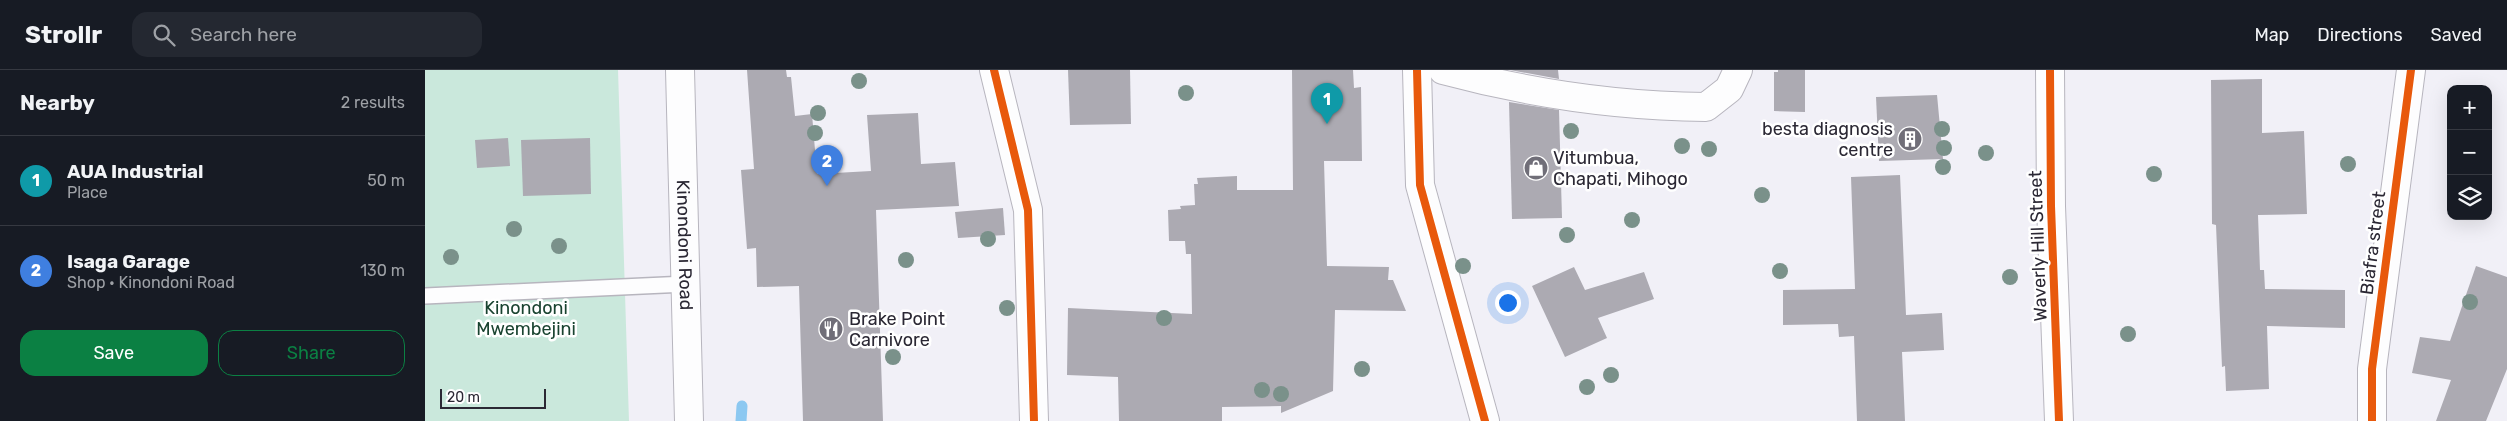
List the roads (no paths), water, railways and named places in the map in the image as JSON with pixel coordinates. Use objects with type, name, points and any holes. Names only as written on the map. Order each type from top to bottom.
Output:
[{"type":"street","name":"Kinondoni Road","points":[[680,70],[689,421]]},
{"type":"street","points":[[994,70],[1029,210],[1034,421]]},
{"type":"street","points":[[1417,70],[1420,185],[1485,421]]},
{"type":"street","points":[[1443,70],[1499,85],[1609,101],[1706,107],[1729,89],[1738,70]]},
{"type":"street","name":"Waverly Hill Street","points":[[2050,70],[2051,206],[2059,421]]},
{"type":"street","name":"Biafra street","points":[[2372,421],[2372,368],[2411,70]]},
{"type":"lane","points":[[425,296],[686,284]]},
{"type":"waterway","points":[[741,421],[742,406]]},
{"type":"place","name":"AUA Industrial","points":[[1327,124]]},
{"type":"place","name":"besta diagnosis centre","points":[[1910,139]]},
{"type":"place","name":"Vitumbua, Chapati, Mihogo","points":[[1536,168]]},
{"type":"place","name":"Isaga Garage","points":[[827,186]]},
{"type":"place","name":"Brake Point Carnivore","points":[[831,329]]},
{"type":"park label","name":"Kinondoni Mwembejini","points":[[526,318]]}]
